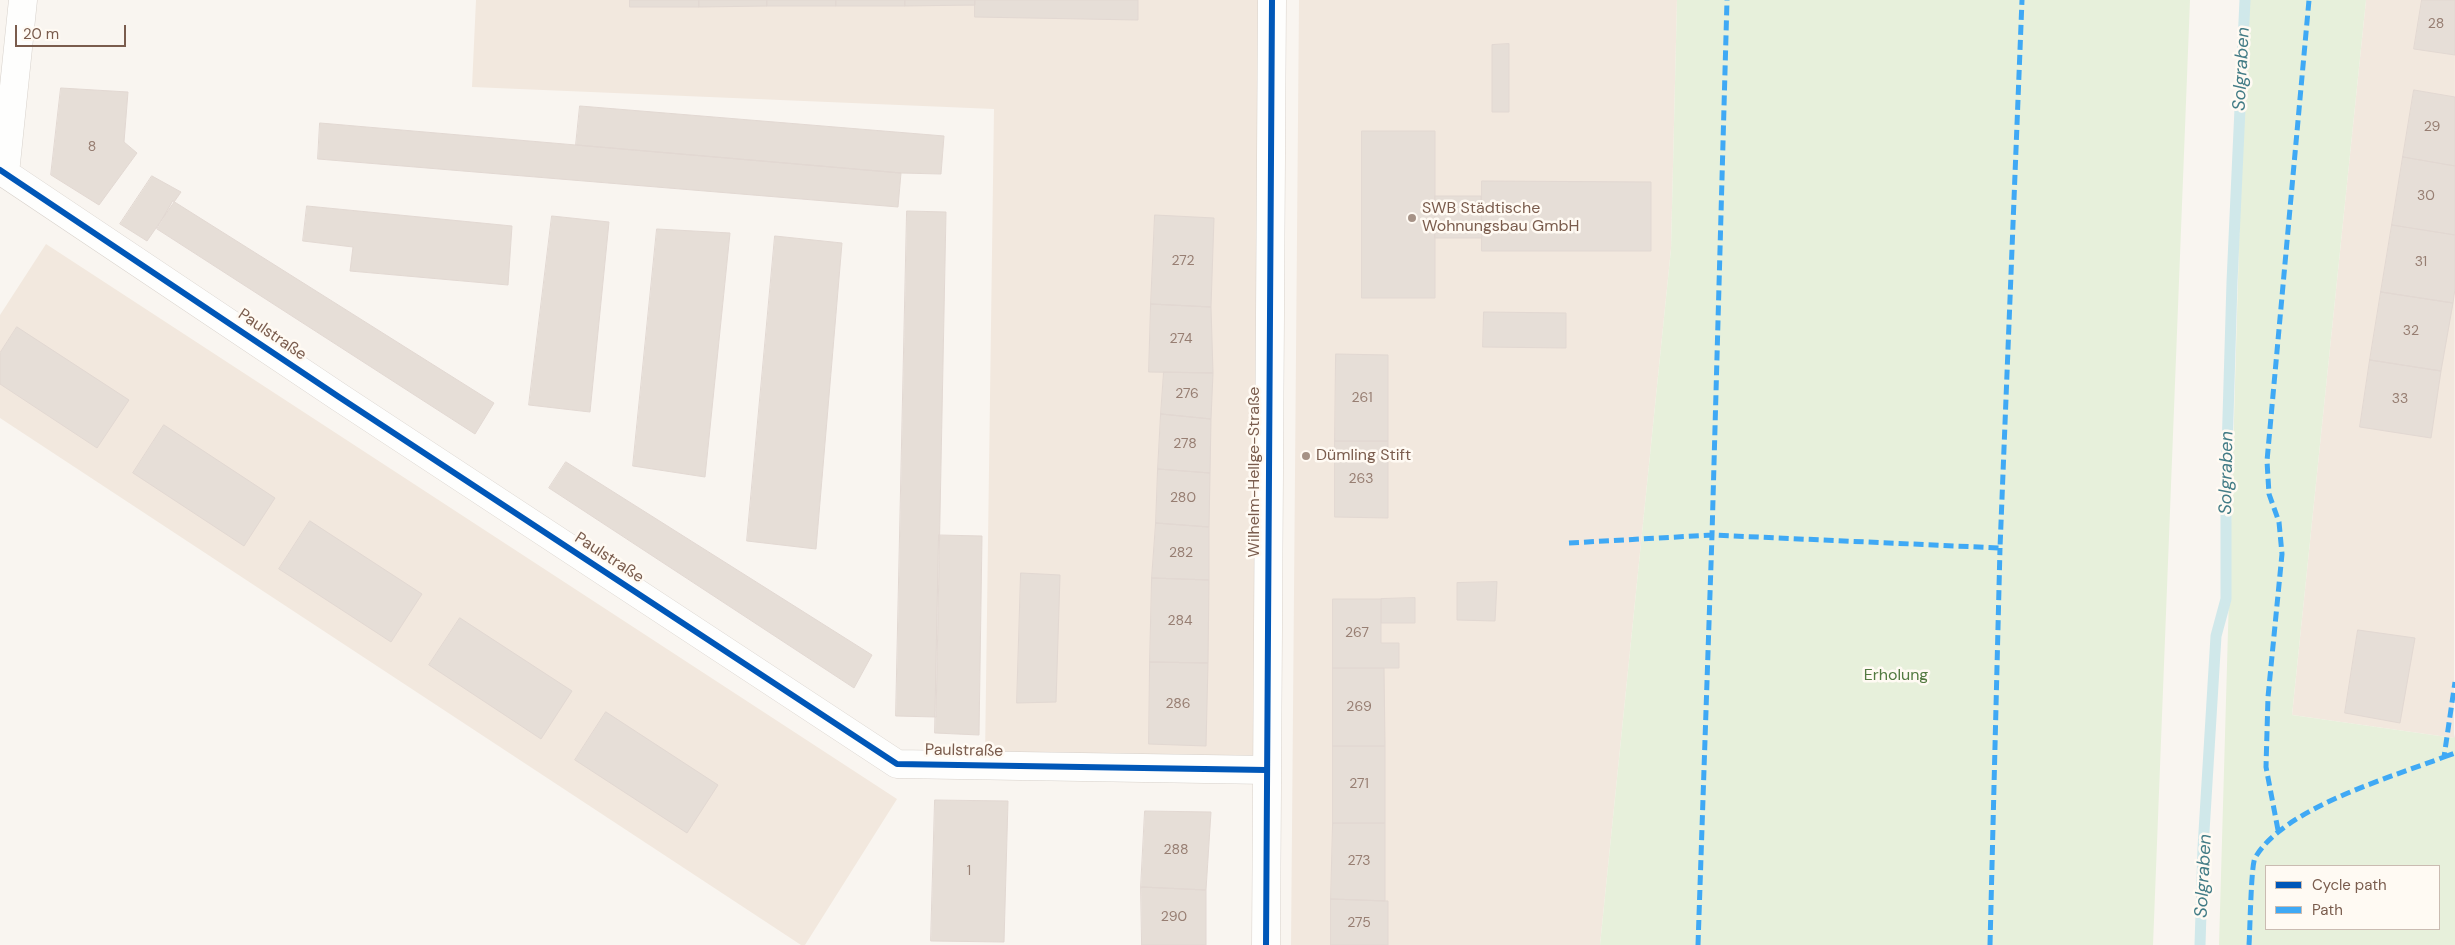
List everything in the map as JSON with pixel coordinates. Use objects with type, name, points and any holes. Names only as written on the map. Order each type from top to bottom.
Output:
[{"type":"street","points":[[3,172],[23,0]]},
{"type":"street","name":"Wilhelm-Hellge-Straße","points":[[1266,945],[1272,0]]},
{"type":"street","name":"Paulstraße","points":[[3,172],[339,397],[897,764],[1266,770]]},
{"type":"shaded area","points":[[476,0],[1265,0],[1264,763],[985,757],[994,109],[472,87]]},
{"type":"shaded area","points":[[1299,0],[1677,0],[1671,249],[1600,945],[1291,945]]},
{"type":"shaded area","points":[[2366,0],[2455,0],[2454,738],[2292,715]]},
{"type":"shaded area","points":[[46,244],[897,799],[805,945],[801,945],[0,418],[0,315]]},
{"type":"green space","name":"Erholung","points":[[1677,0],[2190,0],[2153,945],[1600,945],[1671,249]]},
{"type":"green space","points":[[2246,0],[2366,0],[2292,715],[2454,738],[2455,734],[2455,945],[2219,945]]},
{"type":"building","points":[[630,0],[699,0],[699,7],[630,7]]},
{"type":"building","points":[[699,0],[767,0],[767,6],[699,7]]},
{"type":"building","points":[[767,0],[836,0],[836,6],[767,6]]},
{"type":"building","points":[[836,0],[905,0],[905,6],[836,6]]},
{"type":"building","points":[[905,0],[975,0],[975,5],[905,6]]},
{"type":"building","points":[[975,0],[1138,0],[1138,20],[975,17]]},
{"type":"building","points":[[2422,0],[2455,0],[2455,55],[2414,49]]},
{"type":"building","points":[[1509,44],[1509,112],[1492,112],[1492,45]]},
{"type":"building","points":[[61,88],[128,92],[124,142],[137,153],[99,205],[51,175]]},
{"type":"building","points":[[2414,90],[2455,97],[2455,166],[2403,157]]},
{"type":"building","points":[[580,106],[944,136],[941,174],[901,173],[576,145]]},
{"type":"building","points":[[320,123],[901,173],[898,207],[318,159]]},
{"type":"building","points":[[1362,131],[1435,131],[1435,298],[1362,298]]},
{"type":"building","points":[[2403,157],[2455,166],[2455,235],[2392,225]]},
{"type":"building","points":[[152,176],[181,192],[147,241],[120,224]]},
{"type":"building","points":[[1482,181],[1651,182],[1651,251],[1482,251]]},
{"type":"building","points":[[1435,196],[1481,196],[1482,238],[1435,238]]},
{"type":"building","points":[[173,201],[494,403],[475,434],[157,229]]},
{"type":"building","points":[[307,206],[512,226],[508,285],[350,271],[353,247],[303,241]]},
{"type":"building","points":[[907,211],[946,212],[936,717],[896,716]]},
{"type":"building","points":[[1155,215],[1214,218],[1211,307],[1151,304]]},
{"type":"building","points":[[552,216],[609,222],[590,412],[529,405]]},
{"type":"building","points":[[2392,225],[2455,235],[2455,289],[2453,303],[2381,292]]},
{"type":"building","points":[[657,229],[730,233],[705,477],[633,466]]},
{"type":"building","points":[[775,236],[842,243],[816,549],[747,541]]},
{"type":"building","points":[[2381,292],[2453,303],[2441,371],[2370,360]]},
{"type":"building","points":[[1151,304],[1211,307],[1213,373],[1149,372]]},
{"type":"building","points":[[1484,312],[1566,313],[1566,348],[1483,347]]},
{"type":"building","points":[[17,327],[129,400],[97,448],[0,384],[0,353]]},
{"type":"building","points":[[1336,354],[1388,355],[1388,441],[1335,441]]},
{"type":"building","points":[[2370,360],[2441,371],[2431,438],[2360,427]]},
{"type":"building","points":[[1164,372],[1213,373],[1211,419],[1161,414]]},
{"type":"building","points":[[1161,414],[1211,419],[1210,473],[1158,469]]},
{"type":"building","points":[[164,425],[275,498],[244,546],[133,473]]},
{"type":"building","points":[[1335,441],[1388,441],[1388,518],[1335,517]]},
{"type":"building","points":[[566,462],[872,655],[854,688],[549,488]]},
{"type":"building","points":[[1158,469],[1210,473],[1209,527],[1156,523]]},
{"type":"building","points":[[310,521],[422,594],[391,642],[279,569]]},
{"type":"building","points":[[1156,523],[1209,527],[1209,580],[1152,578]]},
{"type":"building","points":[[939,535],[982,536],[979,735],[935,733]]},
{"type":"building","points":[[1021,573],[1060,575],[1056,702],[1017,703]]},
{"type":"building","points":[[1152,578],[1209,580],[1208,663],[1150,662]]},
{"type":"building","points":[[1497,582],[1495,621],[1457,620],[1457,583]]},
{"type":"building","points":[[1415,598],[1415,623],[1381,623],[1381,599]]},
{"type":"building","points":[[1333,599],[1381,599],[1381,643],[1399,643],[1399,668],[1333,668]]},
{"type":"building","points":[[460,618],[572,691],[541,739],[429,665]]},
{"type":"building","points":[[2358,630],[2415,638],[2400,723],[2345,713]]},
{"type":"building","points":[[1150,662],[1208,663],[1206,746],[1149,744]]},
{"type":"building","points":[[1333,668],[1384,668],[1385,746],[1333,746]]},
{"type":"building","points":[[606,712],[718,785],[687,833],[575,760]]},
{"type":"building","points":[[1333,746],[1385,746],[1385,823],[1333,823]]},
{"type":"building","points":[[935,800],[1008,801],[1004,942],[931,941]]},
{"type":"building","points":[[1145,811],[1211,812],[1206,890],[1141,887]]},
{"type":"building","points":[[1333,823],[1385,823],[1385,901],[1331,899]]},
{"type":"building","points":[[1141,887],[1206,890],[1206,945],[1142,945]]},
{"type":"building","points":[[1331,899],[1388,901],[1388,945],[1331,945]]},
{"type":"waterway","name":"Solgraben","points":[[2200,945],[2203,848],[2216,636],[2226,599],[2226,485],[2232,282],[2245,0]]},
{"type":"marked path","points":[[1698,945],[1727,0]]},
{"type":"marked path","points":[[1569,543],[1712,535],[2000,548],[2022,0]]},
{"type":"marked path","points":[[2278,830],[2266,767],[2268,697],[2282,554],[2279,522],[2269,494],[2267,461],[2309,0]]},
{"type":"marked path","points":[[1990,945],[2000,548]]},
{"type":"marked path","points":[[2249,945],[2254,863],[2255,858],[2269,840],[2289,824],[2313,809],[2340,796],[2444,757],[2455,682]]},
{"type":"marked path","points":[[2444,757],[2455,753]]},
{"type":"cycle path","points":[[1266,945],[1272,0]]},
{"type":"cycle path","points":[[0,170],[339,397],[897,764],[1266,770]]},
{"type":"place","name":"SWB Städtische Wohnungsbau GmbH","points":[[1412,218]]},
{"type":"place","name":"Dümling Stift","points":[[1306,456]]}]
